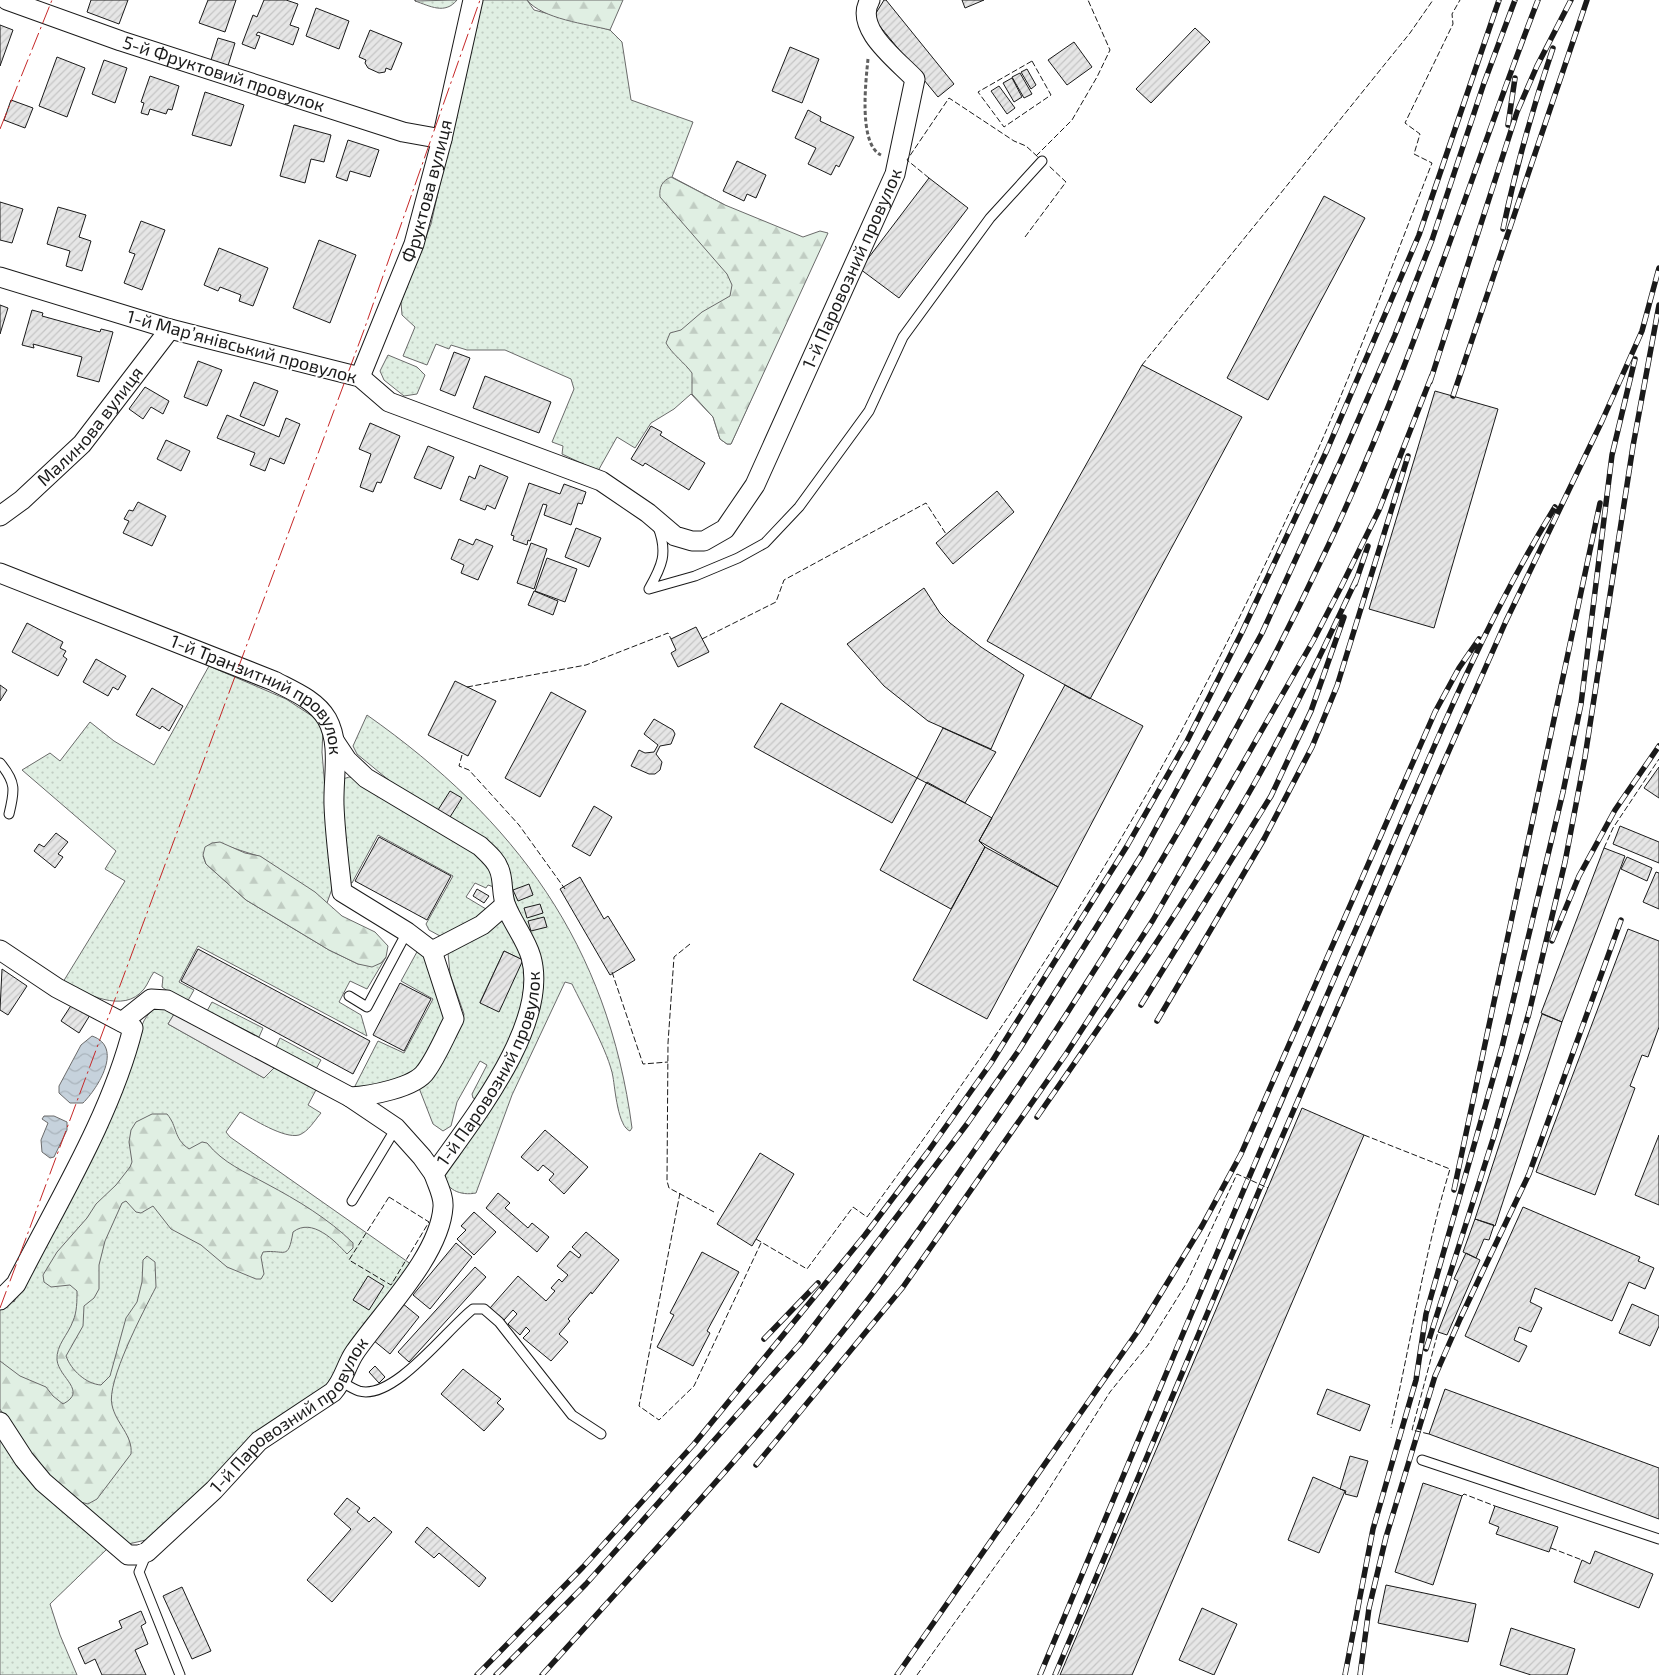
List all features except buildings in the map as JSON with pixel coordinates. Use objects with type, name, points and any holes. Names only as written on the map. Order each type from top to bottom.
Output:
[{"type":"street","name":"5-й Фруктовий провулок","points":[[7,0],[121,41],[394,129],[442,139]]},
{"type":"street","name":"Фруктова вулиця","points":[[360,377],[414,244],[442,139],[473,0]]},
{"type":"street","points":[[870,0],[866,8],[866,20],[870,31]]},
{"type":"street","name":"1-й Паровозний провулок","points":[[717,536],[735,517],[754,485],[895,174],[915,79],[870,31]]},
{"type":"street","name":"1-й Марʼянівський провулок","points":[[0,277],[170,329],[360,377],[389,402],[601,481],[648,513],[676,536],[692,541],[704,541],[717,536]]},
{"type":"street","name":"Малинова вулиця","points":[[0,516],[22,500],[82,444],[170,329]]},
{"type":"street","name":"1-й Транзитний провулок","points":[[0,573],[274,681],[305,697],[318,708],[326,717],[335,742],[334,807],[342,892],[407,932]]},
{"type":"street","name":"1-й Паровозний провулок","points":[[137,1553],[214,1490],[259,1441],[318,1404],[334,1392],[342,1382],[354,1354],[402,1290],[429,1248],[441,1219],[443,1204],[434,1174],[504,1073],[519,1041],[529,1010],[534,981],[532,958],[505,905],[500,870],[494,860],[480,846],[366,778],[347,760],[335,742]]},
{"type":"street","points":[[432,951],[482,925],[505,905]]},
{"type":"street","points":[[350,1097],[379,1093],[415,1081],[426,1073],[454,1019],[432,951],[407,932]]},
{"type":"street","points":[[0,950],[57,988],[127,1025]]},
{"type":"street","points":[[0,1300],[16,1284],[114,1089],[127,1025],[151,999],[167,1000],[350,1097],[396,1128],[422,1157],[434,1174]]},
{"type":"street","points":[[0,1422],[24,1459],[43,1482],[137,1553]]},
{"type":"lane","points":[[648,513],[658,526],[664,544],[662,564],[649,589],[695,576],[738,558],[765,543],[799,507],[869,411],[903,337],[990,218],[1042,162]]},
{"type":"lane","points":[[0,763],[11,776],[14,793],[9,814]]},
{"type":"lane","points":[[349,996],[367,1007],[407,932]]},
{"type":"lane","points":[[352,1201],[396,1128]]},
{"type":"lane","points":[[342,1382],[360,1391],[371,1392],[387,1386],[400,1378],[458,1320],[473,1309],[484,1310],[499,1322],[572,1415],[600,1434]]},
{"type":"lane","points":[[1422,1460],[1659,1539]]},
{"type":"lane","points":[[137,1553],[139,1572]]},
{"type":"lane","points":[[137,1553],[139,1572],[180,1675]]},
{"type":"path","points":[[870,31],[866,108],[867,136],[877,153],[898,163]]},
{"type":"green space","points":[[457,0],[452,5],[442,8],[432,7],[415,1]]},
{"type":"green space","points":[[481,0],[527,0],[534,10],[610,30],[622,42],[631,100],[693,122],[672,177],[723,204],[808,260],[774,349],[731,444],[727,444],[720,439],[713,417],[691,394],[674,409],[651,423],[635,448],[617,437],[598,471],[562,454],[563,446],[552,442],[574,389],[571,379],[505,350],[467,350],[451,345],[449,349],[436,344],[427,365],[403,356],[415,327],[402,315],[401,302],[431,224]]},
{"type":"green space","points":[[527,0],[623,0],[610,30],[554,16],[543,12]]},
{"type":"green space","points":[[671,177],[725,205],[803,237],[820,231],[828,233],[731,444],[727,444],[720,439],[713,417],[692,394],[692,373],[666,343],[670,333],[681,330],[702,312],[730,296],[732,285],[727,274],[660,197],[662,185],[665,180]]},
{"type":"green space","points":[[388,355],[417,367],[425,375],[417,394],[404,396],[384,380],[380,371]]},
{"type":"green space","points":[[209,666],[286,699],[315,718],[323,729],[322,752],[333,886],[327,903],[261,857],[230,847],[203,856],[206,864],[246,900],[329,950],[358,964],[381,963],[386,957],[367,989],[350,981],[339,1002],[361,1015],[367,1036],[198,946],[179,982],[194,990],[186,1004],[162,987],[163,977],[154,972],[144,989],[136,997],[126,1000],[115,1001],[93,996],[63,982],[125,881],[105,869],[116,851],[22,770],[50,753],[60,761],[90,722],[114,741],[154,765]]},
{"type":"green space","points":[[367,715],[420,755],[468,798],[510,844],[546,892],[577,945],[601,1001],[620,1062],[632,1128],[630,1131],[626,1128],[620,1115],[611,1067],[601,1043],[572,984],[565,982],[512,1095],[476,1193],[465,1194],[450,1188],[447,1184],[445,1173],[508,1079],[535,947],[515,902],[508,878],[357,754],[353,746]]},
{"type":"green space","points":[[354,778],[474,852],[490,867],[494,887],[488,885],[486,888],[475,883],[466,897],[486,909],[480,920],[440,936],[429,930],[426,924],[453,876],[378,835],[352,883],[350,882],[339,786],[343,779]]},
{"type":"green space","points":[[220,842],[245,853],[260,856],[315,892],[342,916],[375,932],[388,946],[386,957],[381,963],[372,967],[358,964],[329,950],[246,900],[206,864],[203,855],[205,847],[212,843]]},
{"type":"green space","points":[[502,921],[507,923],[525,959],[524,998],[505,1062],[477,1099],[473,1098],[472,1094],[487,1065],[480,1061],[457,1102],[451,1126],[443,1131],[433,1124],[419,1088],[463,1020],[464,1014],[450,974],[448,953]],"holes":[[[504,951],[523,960],[480,1003]]]},
{"type":"green space","points":[[418,950],[427,957],[447,1016],[422,1069],[370,1089],[354,1088],[378,1041],[404,1053],[433,999],[401,981]]},
{"type":"green space","points":[[212,1002],[263,1028],[259,1037],[207,1011]]},
{"type":"green space","points":[[159,1006],[176,1011],[168,1024],[264,1078],[276,1066],[317,1088],[308,1105],[321,1113],[308,1129],[299,1135],[285,1134],[277,1131],[240,1112],[226,1132],[230,1137],[415,1267],[365,1322],[340,1366],[323,1389],[150,1539],[107,1549],[50,1604],[60,1635],[77,1675],[0,1675],[0,1290],[14,1302],[137,1042],[144,1021]]},
{"type":"green space","points":[[280,1038],[321,1060],[316,1069],[276,1047]]},
{"type":"green space","points":[[152,1114],[167,1114],[173,1123],[180,1141],[189,1149],[202,1142],[207,1143],[220,1156],[235,1166],[312,1210],[344,1234],[353,1243],[353,1248],[347,1254],[323,1232],[308,1227],[300,1228],[293,1232],[287,1251],[263,1252],[261,1257],[264,1274],[261,1279],[256,1279],[227,1267],[201,1245],[171,1229],[153,1206],[141,1213],[136,1212],[126,1201],[122,1203],[105,1241],[99,1265],[99,1289],[94,1298],[84,1306],[83,1326],[66,1356],[71,1366],[80,1375],[90,1382],[101,1385],[110,1376],[126,1318],[137,1302],[142,1282],[143,1260],[147,1256],[155,1262],[156,1287],[127,1346],[112,1394],[114,1412],[127,1435],[131,1454],[97,1499],[88,1504],[77,1501],[43,1475],[0,1409],[0,1361],[20,1376],[46,1387],[63,1404],[70,1399],[73,1389],[59,1367],[57,1355],[74,1318],[77,1291],[70,1285],[51,1287],[44,1282],[43,1275],[57,1252],[87,1218],[96,1204],[116,1185],[130,1167],[132,1162],[129,1142],[131,1130],[136,1122]]},
{"type":"shaded area","points":[[176,1011],[276,1066],[264,1078],[168,1024]]},
{"type":"water","points":[[92,1036],[101,1041],[106,1049],[105,1068],[95,1088],[83,1103],[70,1103],[59,1093],[59,1086],[81,1045]]},
{"type":"water","points":[[44,1116],[54,1116],[67,1122],[67,1130],[54,1157],[50,1158],[42,1152],[41,1140],[48,1123],[42,1119]]},
{"type":"railway","points":[[477,1675],[583,1567],[694,1444],[865,1235],[927,1153],[991,1063],[1127,846],[1187,741],[1242,632],[1327,450],[1419,235],[1499,0]]},
{"type":"railway","points":[[496,1675],[586,1584],[800,1344],[967,1124],[1019,1050],[1141,856],[1262,633],[1341,460],[1395,335],[1432,240],[1484,83],[1515,0]]},
{"type":"railway","points":[[542,1675],[748,1445],[866,1302],[1030,1070],[1168,850],[1252,699],[1329,544],[1359,478],[1413,342],[1538,0]]},
{"type":"railway","points":[[1430,382],[1517,112],[1537,66],[1571,0]]},
{"type":"railway","points":[[1453,396],[1587,0]]},
{"type":"railway","points":[[1503,229],[1525,137],[1553,48]]},
{"type":"railway","points":[[1508,125],[1515,78]]},
{"type":"railway","points":[[1055,1675],[1261,1186],[1429,796],[1506,621],[1602,421],[1642,331],[1659,268]]},
{"type":"railway","points":[[1528,1017],[1565,862],[1585,757],[1633,446],[1659,305]]},
{"type":"railway","points":[[1345,1675],[1373,1529],[1416,1380],[1426,1314],[1502,1047],[1563,792],[1581,704],[1612,455],[1635,359]]},
{"type":"railway","points":[[756,1465],[903,1287],[1066,1054],[1153,920],[1313,641],[1342,585],[1379,510],[1432,375]]},
{"type":"railway","points":[[1157,1021],[1264,839],[1312,747],[1337,686],[1408,456]]},
{"type":"railway","points":[[1454,1190],[1600,503]]},
{"type":"railway","points":[[1040,1675],[1237,1205],[1449,712],[1499,607],[1555,507]]},
{"type":"railway","points":[[1355,584],[1368,546]]},
{"type":"railway","points":[[1037,1117],[1150,953],[1229,827],[1281,733],[1357,578]]},
{"type":"railway","points":[[1141,1005],[1271,796],[1311,711],[1344,617]]},
{"type":"railway","points":[[897,1675],[1138,1331],[1202,1226],[1241,1154],[1435,712],[1459,668],[1479,639]]},
{"type":"railway","points":[[1552,941],[1579,876],[1615,810],[1659,746]]},
{"type":"railway","points":[[1360,1675],[1369,1608],[1386,1537],[1435,1376],[1529,1174],[1621,920]]},
{"type":"railway","points":[[1426,1349],[1494,1136],[1529,1012]]},
{"type":"railway","points":[[764,1339],[818,1283]]},
{"type":"fence","points":[[1036,156],[1072,120],[1110,50],[1088,0]]},
{"type":"fence","points":[[1142,365],[1410,33],[1433,0]]},
{"type":"fence","points":[[756,1239],[807,1269],[853,1207],[867,1217],[994,1038],[1074,916],[1149,790],[1201,693],[1269,557],[1316,454],[1361,346],[1432,163],[1414,154],[1420,134],[1405,123],[1453,24],[1452,14],[1460,0]]},
{"type":"fence","points":[[1032,61],[1051,95],[1004,127],[978,92],[1032,61]]},
{"type":"fence","points":[[929,178],[907,160],[949,98],[1014,141],[1026,146],[1038,157]]},
{"type":"fence","points":[[1025,237],[1066,182],[1048,165]]},
{"type":"fence","points":[[702,639],[776,602],[784,580],[926,503],[946,534]]},
{"type":"fence","points":[[467,687],[586,665],[668,633],[671,639]]},
{"type":"fence","points":[[462,755],[459,766],[469,770],[519,825],[565,889]]},
{"type":"fence","points":[[1604,848],[1613,828],[1659,759]]},
{"type":"fence","points":[[690,944],[674,957],[668,1043],[667,1181],[669,1188],[714,1212]]},
{"type":"fence","points":[[612,972],[643,1064],[668,1062]]},
{"type":"fence","points":[[1364,1135],[1450,1169],[1425,1266],[1391,1428]]},
{"type":"fence","points":[[917,1675],[1037,1508],[1110,1392],[1148,1345],[1186,1284],[1237,1174],[1268,1188]]},
{"type":"fence","points":[[680,1193],[639,1406],[659,1420],[694,1386],[761,1243]]},
{"type":"fence","points":[[389,1197],[429,1222],[391,1285],[349,1260],[389,1197]]},
{"type":"fence","points":[[1429,1434],[1412,1430],[1438,1332]]},
{"type":"fence","points":[[1462,1496],[1464,1494],[1495,1506]]},
{"type":"fence","points":[[1551,1548],[1582,1560]]},
{"type":"power","points":[[0,129],[52,0]]},
{"type":"power","points":[[0,1308],[364,330],[480,0]]}]
